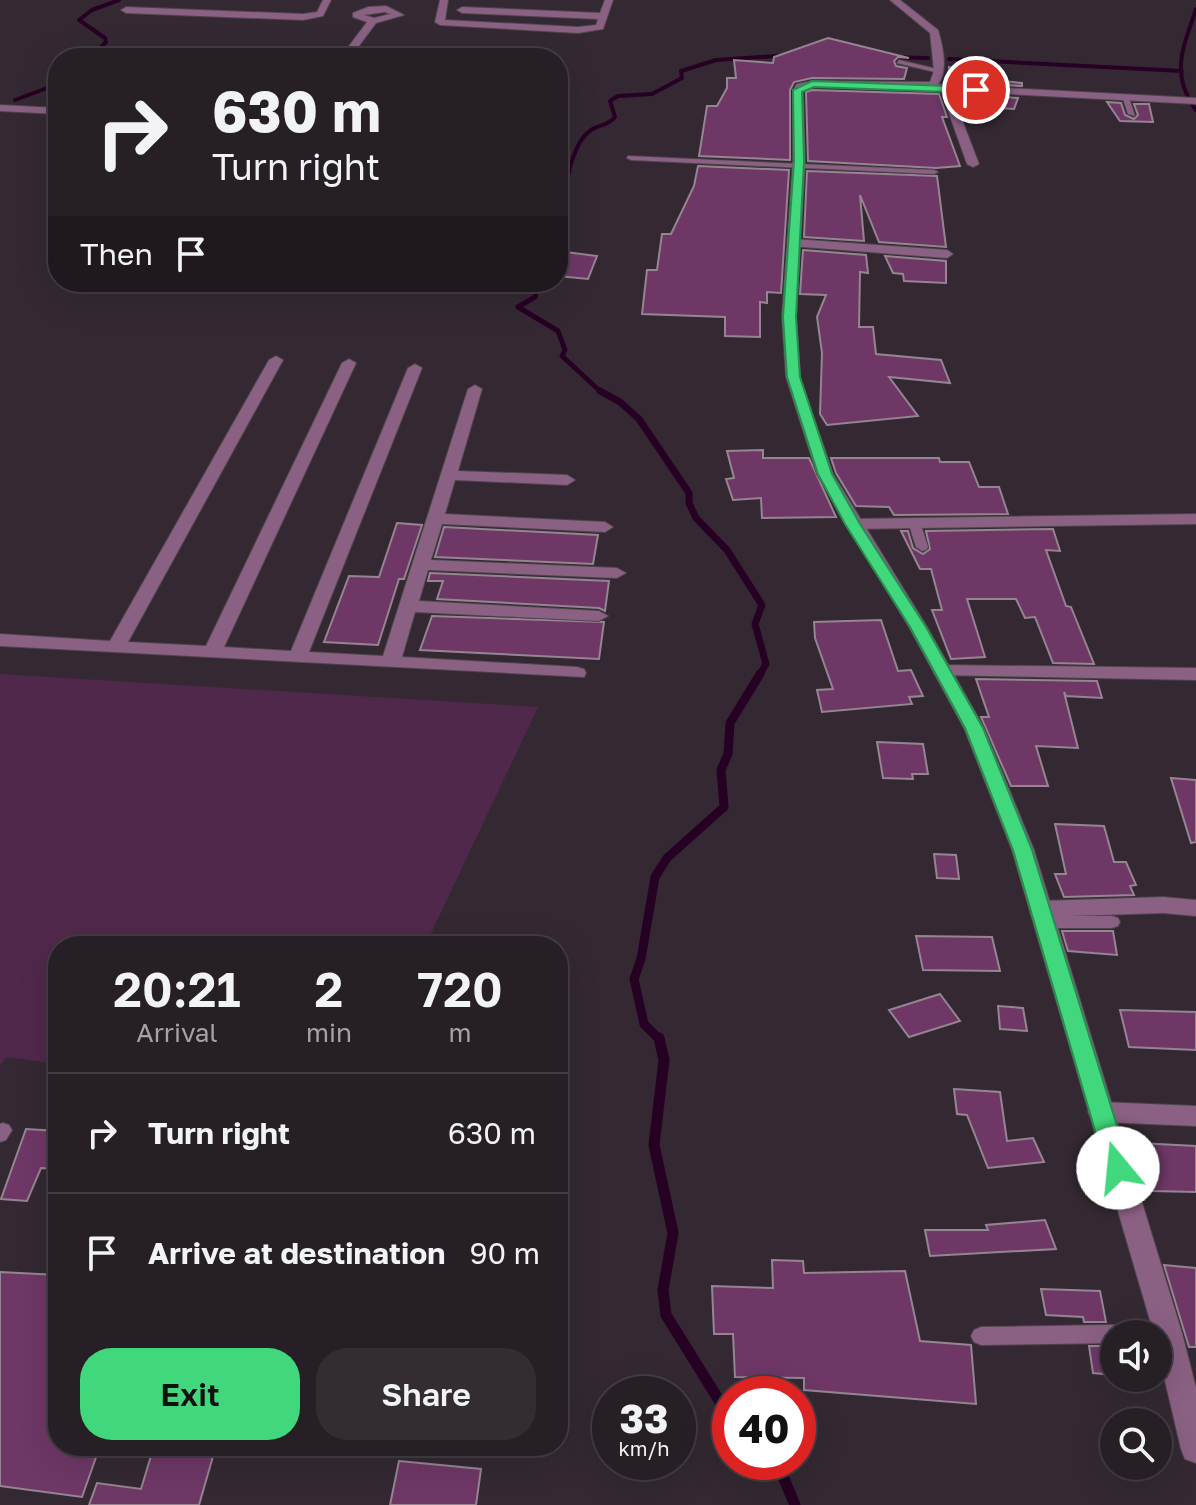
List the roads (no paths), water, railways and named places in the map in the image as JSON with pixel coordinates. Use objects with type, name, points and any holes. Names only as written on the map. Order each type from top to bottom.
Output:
[{"type":"street","points":[[142,0],[126,7],[126,10],[303,17],[320,14],[326,2]]},
{"type":"street","points":[[894,0],[935,32],[938,82],[973,164]]},
{"type":"street","points":[[310,4],[326,2]]},
{"type":"street","points":[[594,3],[609,2]]},
{"type":"street","points":[[442,5],[440,22],[594,30],[600,27],[609,2]]},
{"type":"street","points":[[382,4],[399,15],[373,21],[356,15],[382,4]]},
{"type":"street","points":[[353,48],[373,21]]},
{"type":"street","points":[[1164,1320],[1023,850],[974,728],[825,474],[793,377],[789,317],[799,165],[798,90],[801,86],[938,82],[1196,101]]},
{"type":"street","points":[[0,108],[48,110]]},
{"type":"street","points":[[794,243],[947,254]]},
{"type":"street","points":[[116,646],[276,360]]},
{"type":"street","points":[[213,652],[349,363]]},
{"type":"street","points":[[298,657],[415,368]]},
{"type":"street","points":[[391,662],[475,389]]},
{"type":"street","points":[[448,475],[567,480]]},
{"type":"street","points":[[435,519],[605,527]]},
{"type":"street","points":[[853,524],[1196,519]]},
{"type":"street","points":[[421,565],[617,573]]},
{"type":"street","points":[[408,606],[599,616]]},
{"type":"street","points":[[0,640],[577,673]]},
{"type":"street","points":[[942,671],[1196,674]]},
{"type":"street","points":[[1042,916],[1163,905],[1196,908]]},
{"type":"street","points":[[1101,1112],[1196,1116]]},
{"type":"street","points":[[1172,1350],[1196,1449]]},
{"type":"lane","points":[[899,62],[938,82]]},
{"type":"lane","points":[[1125,98],[1132,114]]},
{"type":"lane","points":[[631,158],[934,172]]},
{"type":"lane","points":[[914,522],[922,547]]},
{"type":"lane","points":[[1042,916],[1112,922]]},
{"type":"lane","points":[[981,1336],[1100,1334]]},
{"type":"waterway","points":[[100,48],[106,42],[105,38],[79,20],[92,10],[119,0]]},
{"type":"waterway","points":[[1181,71],[1184,47],[1196,9]]},
{"type":"waterway","points":[[568,173],[582,139],[591,130],[615,117],[610,101],[618,96],[652,94],[682,78],[681,71],[716,60],[790,55]]},
{"type":"waterway","points":[[887,57],[928,58]]},
{"type":"waterway","points":[[949,59],[1181,71]]},
{"type":"waterway","points":[[1181,71],[1183,84],[1196,110]]},
{"type":"waterway","points":[[15,100],[48,88]]},
{"type":"waterway","points":[[536,292],[535,297],[518,307],[558,331],[565,350],[562,356],[602,393]]},
{"type":"waterway","points":[[600,391],[620,402],[639,419],[689,493],[689,503],[696,518],[727,550],[762,605],[755,624],[766,664],[759,676]]},
{"type":"waterway","points":[[659,1039],[644,1024],[634,979],[641,959],[655,877],[667,858],[724,807],[721,770],[728,754],[730,723],[760,674]]},
{"type":"waterway","points":[[659,1039],[664,1060],[654,1145],[673,1233],[663,1290],[666,1315],[712,1389]]},
{"type":"waterway","points":[[784,1480],[795,1505]]}]
